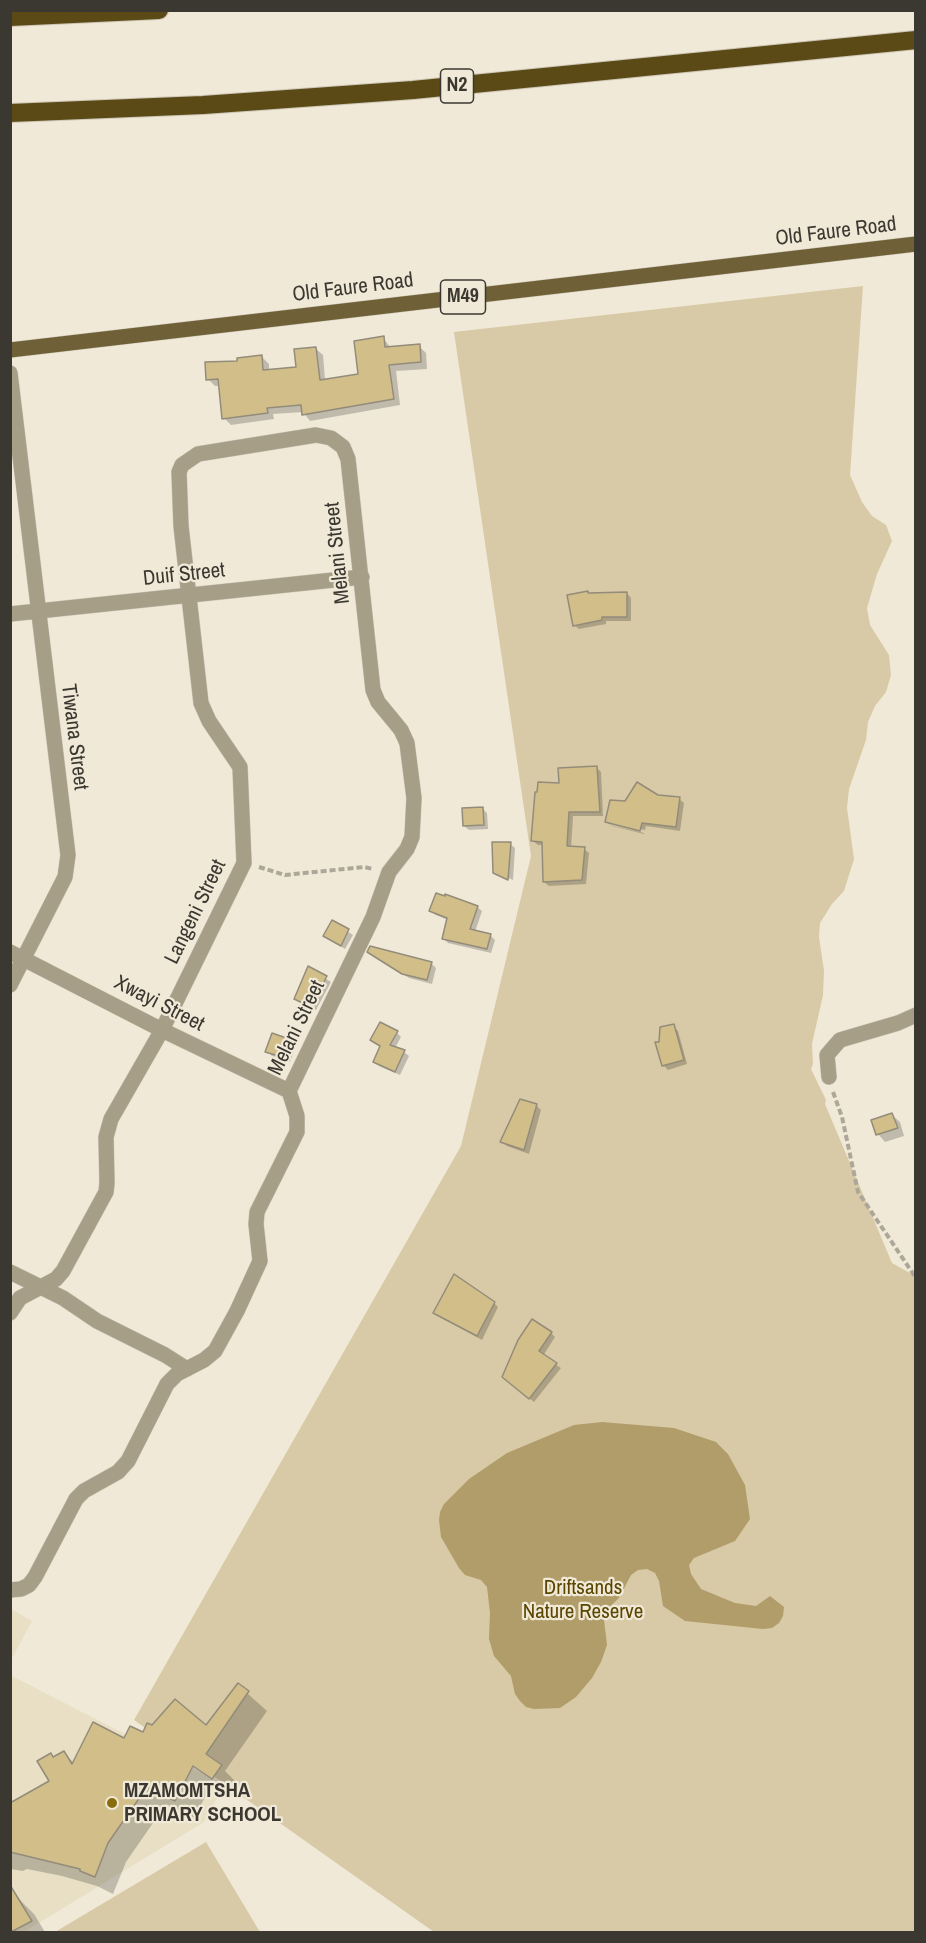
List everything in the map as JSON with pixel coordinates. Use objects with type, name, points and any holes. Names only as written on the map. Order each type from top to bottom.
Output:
[{"type":"highway","points":[[10,17],[159,10]]},
{"type":"highway","name":"N2","points":[[10,113],[203,105],[413,90],[915,40]]},
{"type":"main road","name":"Old Faure Road","points":[[10,350],[915,244]]},
{"type":"street","name":"Tiwana Street","points":[[10,373],[68,868],[10,985]]},
{"type":"street","name":"Langeni Street","points":[[10,1313],[20,1298],[56,1279],[63,1271],[106,1192],[107,1128],[162,1030],[244,863],[241,772],[238,762],[209,721],[201,703],[178,481],[182,465],[198,454],[316,435],[337,442]]},
{"type":"street","name":"Melani Street","points":[[10,1590],[21,1589],[29,1585],[35,1577],[76,1499],[84,1491],[118,1472],[128,1461],[162,1391],[172,1378],[215,1351],[259,1267],[261,1254],[256,1224],[257,1212],[297,1132],[297,1116],[289,1091],[373,917],[389,872],[410,844],[414,820],[414,798],[406,738],[378,702],[373,690],[348,459],[337,442]]},
{"type":"street","name":"Duif Street","points":[[10,614],[362,577]]},
{"type":"street","name":"Xwayi Street","points":[[10,952],[162,1030],[289,1091]]},
{"type":"street","points":[[830,1077],[827,1055],[840,1040],[898,1023],[915,1015]]},
{"type":"street","points":[[10,1272],[63,1298],[98,1321],[165,1355],[187,1369]]},
{"type":"path","points":[[244,863],[285,875],[364,867],[389,872]]},
{"type":"path","points":[[830,1077],[831,1088],[842,1117],[858,1192],[915,1278]]},
{"type":"shaded area","points":[[602,1422],[674,1428],[716,1442],[728,1454],[745,1485],[750,1519],[735,1541],[694,1558],[689,1565],[691,1574],[701,1589],[735,1603],[756,1606],[770,1596],[784,1607],[783,1616],[772,1628],[763,1629],[685,1621],[663,1606],[659,1581],[655,1573],[647,1569],[638,1570],[631,1575],[619,1598],[605,1611],[607,1645],[592,1678],[576,1697],[560,1708],[526,1707],[515,1694],[511,1676],[494,1656],[489,1639],[490,1613],[487,1587],[481,1580],[465,1575],[459,1568],[441,1537],[440,1512],[444,1504],[469,1479],[507,1453],[574,1425]]},
{"type":"shaded area","points":[[11,1609],[32,1621],[11,1660]]},
{"type":"shaded area","name":"MZAMOMTSHA PRIMARY SCHOOL","points":[[10,1675],[224,1785],[204,1822],[24,1932],[11,1932]]},
{"type":"green space","name":"Driftsands Nature Reserve","points":[[863,286],[850,475],[862,502],[872,516],[886,525],[892,541],[877,574],[867,608],[870,625],[889,655],[891,675],[886,692],[875,706],[868,722],[866,740],[849,789],[847,808],[854,859],[844,891],[820,923],[819,937],[824,971],[823,995],[812,1044],[811,1069],[826,1100],[825,1104],[892,1263],[915,1276],[915,1932],[434,1932],[134,1720],[461,1146],[531,856],[454,332]]},
{"type":"green space","points":[[206,1842],[260,1932],[55,1932]]},
{"type":"building","points":[[384,336],[385,347],[420,344],[421,362],[389,365],[394,399],[302,415],[301,405],[267,408],[268,413],[222,419],[218,379],[206,380],[205,362],[237,361],[237,358],[262,355],[263,370],[296,367],[294,349],[316,347],[320,380],[358,374],[354,341]]},
{"type":"building","points":[[588,591],[588,593],[627,592],[627,617],[602,617],[602,620],[573,626],[567,595]]},
{"type":"building","points":[[597,766],[600,812],[569,812],[567,846],[585,847],[582,880],[543,882],[542,842],[531,841],[535,792],[537,792],[538,782],[559,783],[558,768]]},
{"type":"building","points":[[637,782],[658,795],[680,797],[676,827],[642,823],[640,831],[605,822],[610,800],[625,801]]},
{"type":"building","points":[[483,807],[484,825],[463,826],[462,808]]},
{"type":"building","points":[[492,842],[511,842],[508,880],[493,873]]},
{"type":"building","points":[[436,893],[478,906],[470,929],[491,934],[487,949],[442,939],[447,918],[429,911]]},
{"type":"building","points":[[332,920],[349,929],[341,946],[323,936]]},
{"type":"building","points":[[370,946],[432,962],[427,980],[402,974],[367,952]]},
{"type":"building","points":[[308,966],[327,976],[311,1007],[294,999]]},
{"type":"building","points":[[380,1022],[398,1031],[390,1045],[405,1050],[395,1072],[373,1062],[380,1046],[370,1040]]},
{"type":"building","points":[[674,1024],[684,1060],[662,1066],[655,1042],[659,1042],[660,1027]]},
{"type":"building","points":[[272,1033],[292,1040],[286,1058],[265,1052]]},
{"type":"building","points":[[520,1099],[537,1104],[524,1150],[500,1142]]},
{"type":"building","points":[[892,1113],[898,1128],[876,1135],[871,1120]]},
{"type":"building","points":[[454,1274],[495,1302],[477,1336],[433,1313]]},
{"type":"building","points":[[532,1319],[552,1332],[539,1351],[557,1363],[529,1399],[502,1377],[518,1340]]},
{"type":"building","points":[[238,1683],[249,1691],[206,1754],[222,1765],[212,1779],[193,1766],[175,1801],[147,1787],[108,1843],[95,1877],[80,1869],[10,1852],[10,1803],[49,1781],[37,1761],[51,1753],[53,1757],[64,1751],[72,1764],[93,1722],[124,1738],[130,1726],[143,1732],[147,1723],[152,1725],[175,1699],[206,1725]]},
{"type":"building","points":[[10,1885],[32,1921],[11,1932],[10,1932]]},
{"type":"place","name":"MZAMOMTSHA PRIMARY SCHOOL","points":[[112,1803]]}]
